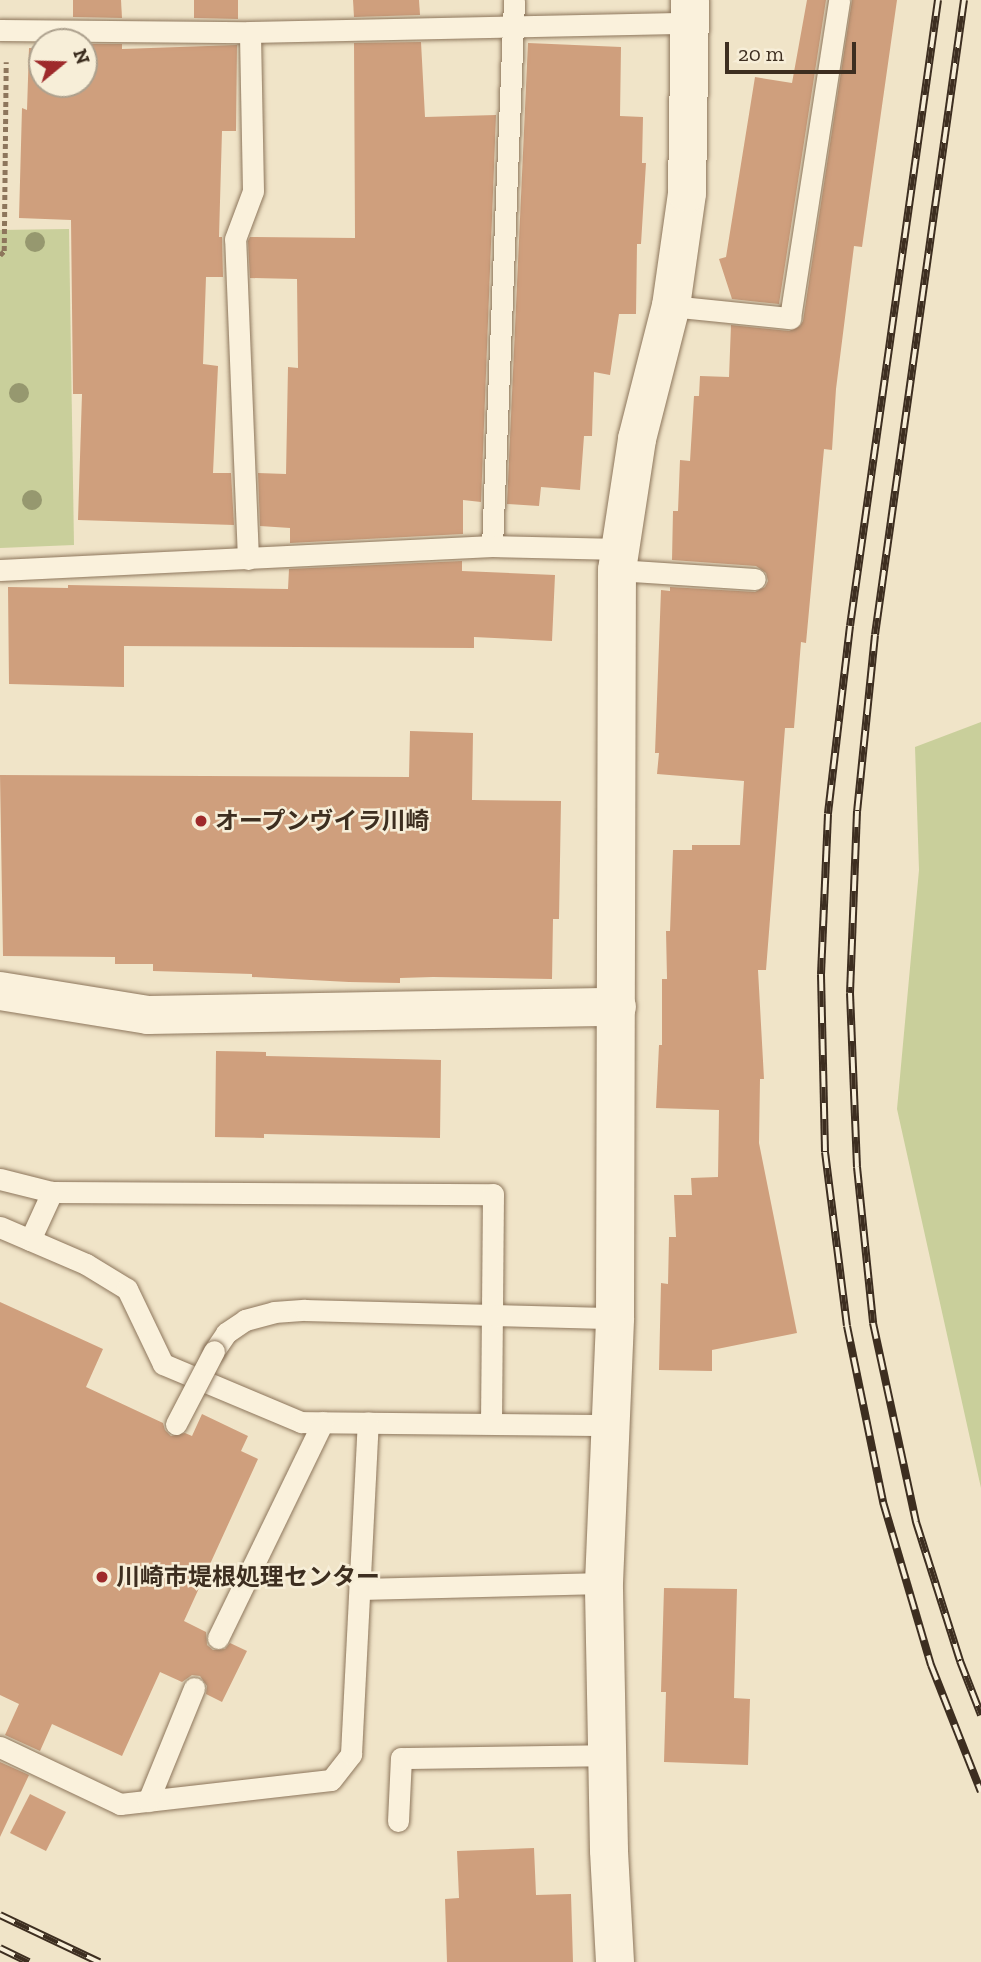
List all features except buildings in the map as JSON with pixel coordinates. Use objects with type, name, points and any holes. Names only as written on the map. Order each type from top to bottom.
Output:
[{"type":"street","points":[[615,1962],[609,1850],[604,1583],[615,1318],[619,559],[637,439],[671,306],[687,192],[690,12]]},
{"type":"street","points":[[0,991],[148,1015],[617,1007]]},
{"type":"lane","points":[[492,546],[514,0]]},
{"type":"lane","points":[[671,306],[790,318],[839,0]]},
{"type":"lane","points":[[3,30],[250,32],[513,28],[690,12]]},
{"type":"lane","points":[[248,559],[235,239],[253,191],[250,32]]},
{"type":"lane","points":[[0,570],[492,546],[619,559],[755,579]]},
{"type":"lane","points":[[0,1179],[52,1192],[493,1194],[491,1423]]},
{"type":"lane","points":[[30,1240],[52,1192]]},
{"type":"lane","points":[[0,1227],[86,1264],[127,1289],[163,1364],[301,1422],[611,1425]]},
{"type":"lane","points":[[176,1424],[214,1351],[226,1334],[246,1321],[274,1312],[305,1310],[615,1318]]},
{"type":"lane","points":[[218,1638],[323,1422]]},
{"type":"lane","points":[[0,1747],[120,1804],[331,1780],[351,1754],[368,1422]]},
{"type":"lane","points":[[360,1589],[604,1583]]},
{"type":"lane","points":[[148,1801],[194,1688]]},
{"type":"lane","points":[[398,1821],[401,1758],[609,1755]]},
{"type":"path","points":[[0,255],[4,251],[3,30]]},
{"type":"green space","points":[[69,229],[74,545],[0,548],[0,230]]},
{"type":"green space","points":[[981,722],[981,1488],[897,1109],[919,870],[915,747]]},
{"type":"railway","points":[[938,0],[850,626],[828,814],[821,975],[825,1152],[847,1326],[883,1502],[931,1665],[981,1792]]},
{"type":"railway","points":[[964,0],[875,635],[857,811],[850,993],[857,1167],[873,1323],[916,1522],[960,1661],[981,1715]]},
{"type":"railway","points":[[0,1915],[99,1962]]},
{"type":"railway","points":[[0,1948],[29,1962]]},
{"type":"place","name":"オープンヴイラ川崎","points":[[201,821]]},
{"type":"place","name":"川崎市堤根処理センター","points":[[102,1577]]}]
